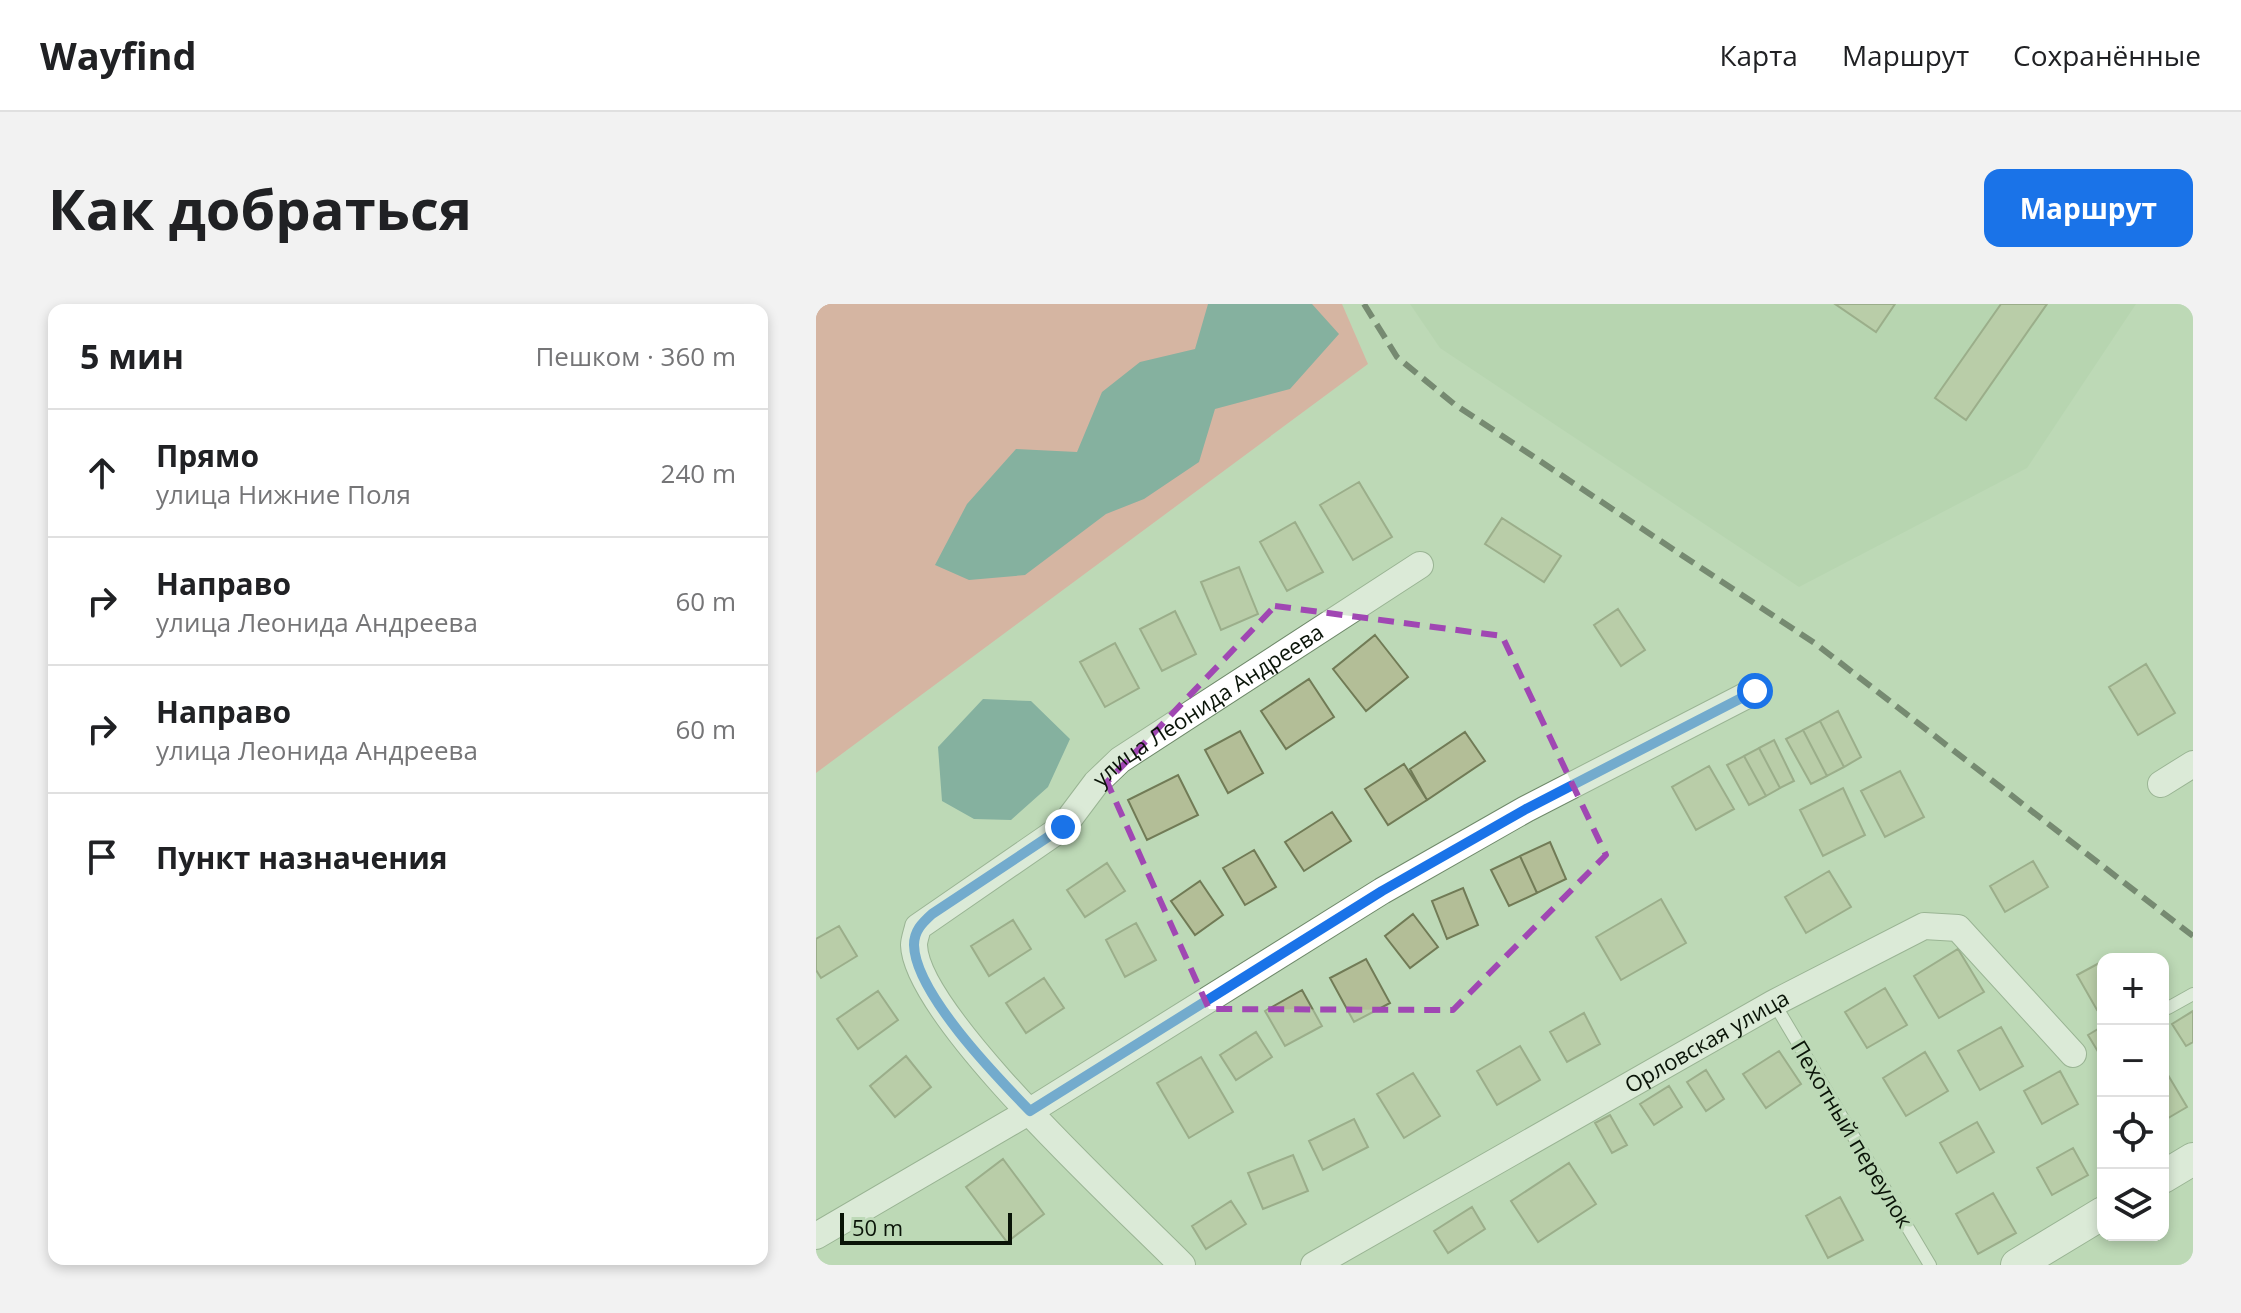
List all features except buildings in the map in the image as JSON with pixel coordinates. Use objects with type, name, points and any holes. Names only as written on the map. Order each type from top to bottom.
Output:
[{"type":"street","name":"улица Леонида Андреева","points":[[1182,1265],[970,1049],[930,989],[914,946],[918,927],[1054,835],[1120,760],[1420,565]]},
{"type":"street","points":[[816,1236],[1030,1111],[1382,891],[1526,809],[1755,691]]},
{"type":"street","points":[[2161,784],[2193,764]]},
{"type":"street","name":"Орловская улица","points":[[1314,1265],[1774,1003],[1924,926],[1958,928],[2073,1054]]},
{"type":"street","points":[[2169,1173],[2193,1159]]},
{"type":"street","points":[[2017,1265],[2097,1217]]},
{"type":"lane","points":[[2169,1007],[2193,994]]},
{"type":"lane","name":"Пехотный переулок","points":[[1774,1003],[1930,1265]]},
{"type":"highlighted area","points":[[1275,606],[1502,636],[1606,855],[1453,1010],[1209,1009],[1107,782]]},
{"type":"shaded area","points":[[816,304],[1342,304],[1368,364],[816,773]]},
{"type":"shaded area","points":[[1410,304],[2136,304],[2027,468],[1799,587],[1440,348]]},
{"type":"water","points":[[1208,304],[1312,304],[1339,334],[1290,389],[1215,409],[1199,462],[1144,499],[1106,514],[1025,575],[969,580],[935,565],[967,504],[1016,449],[1077,452],[1102,392],[1140,362],[1195,349]]},
{"type":"water","points":[[983,699],[1031,701],[1070,739],[1048,787],[1011,820],[974,819],[942,801],[938,747]]},
{"type":"railway","points":[[1364,304],[1397,357],[1454,404],[1816,644],[2193,936]]},
{"type":"route","points":[[1063,827],[1045,842],[932,914],[918,927],[914,946],[930,989],[970,1049],[1030,1111],[1382,891],[1526,809],[1755,691]]}]
